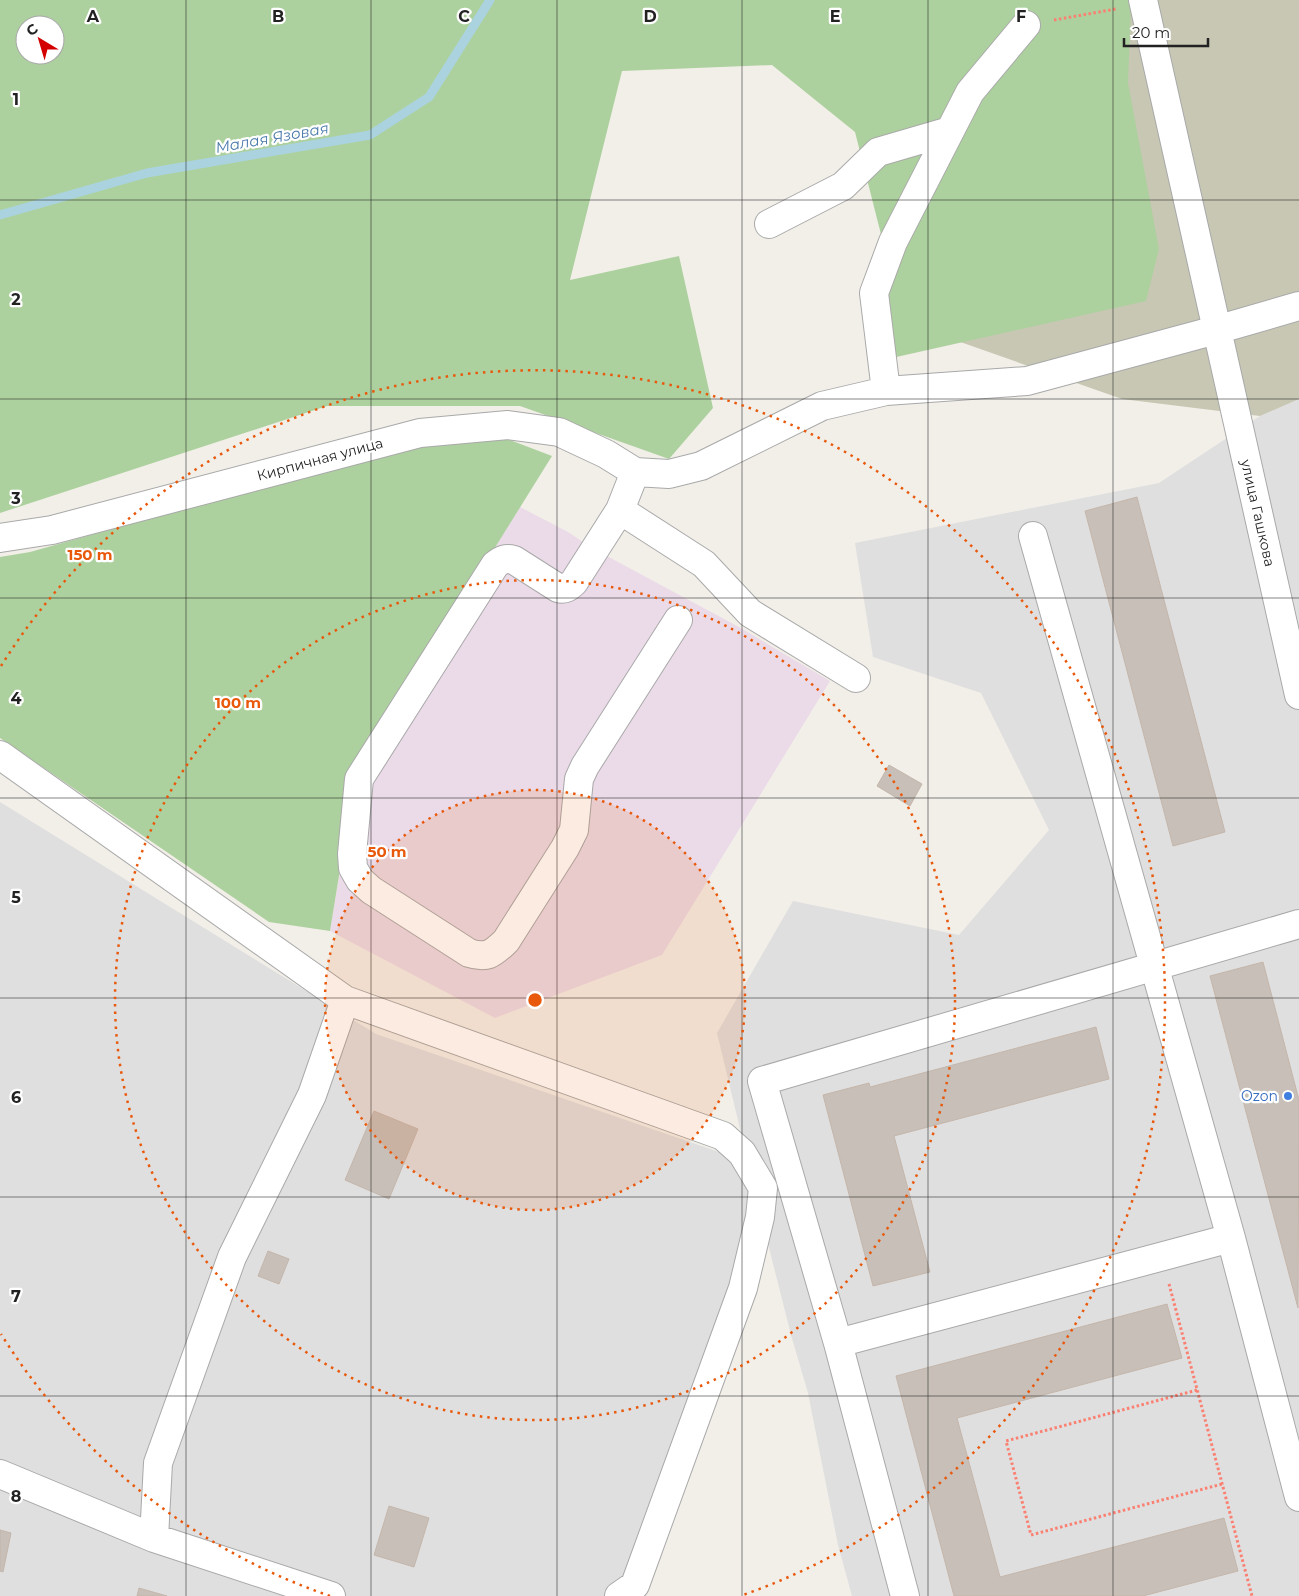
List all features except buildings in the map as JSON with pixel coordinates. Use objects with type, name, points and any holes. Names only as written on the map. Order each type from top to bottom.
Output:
[{"type":"street","name":"улица Гашкова","points":[[1143,2],[1299,695]]},
{"type":"street","points":[[886,391],[874,293],[893,242],[970,92],[1026,25]]},
{"type":"street","points":[[769,224],[843,186],[878,152],[950,131]]},
{"type":"street","points":[[678,620],[585,766],[579,779],[574,830],[565,848],[506,941],[494,953],[481,956],[470,953],[371,890],[360,880],[353,868],[352,854],[359,779],[495,565],[500,560],[507,558],[514,560],[558,588],[568,587],[574,582],[620,510],[635,472],[669,474],[700,466],[822,406],[886,391],[1027,380],[1299,306]]},
{"type":"street","name":"Кирпичная улица","points":[[0,538],[52,530],[420,433],[508,425],[558,432],[606,454],[635,472]]},
{"type":"street","points":[[620,510],[704,564],[750,613],[856,678]]},
{"type":"street","points":[[1033,536],[1231,1238],[1299,1497]]},
{"type":"street","points":[[0,755],[345,1000],[723,1136],[742,1153],[763,1188],[760,1217],[743,1288],[633,1592]]},
{"type":"street","points":[[905,1596],[838,1343],[762,1081],[1299,924]]},
{"type":"street","points":[[154,1538],[158,1463],[232,1256],[312,1095],[345,1000]]},
{"type":"street","points":[[838,1343],[1231,1238]]},
{"type":"street","points":[[0,1474],[154,1538],[331,1596]]},
{"type":"path","points":[[1026,25],[1143,2]]},
{"type":"path","points":[[1162,1256],[1252,1596]]},
{"type":"path","points":[[1197,1390],[1006,1441],[1031,1535],[1222,1484]]},
{"type":"shaded area","points":[[932,0],[1299,0],[1299,399],[1260,416],[1122,399],[912,325]]},
{"type":"shaded area","points":[[1299,399],[1299,1596],[852,1596],[838,1545],[808,1393],[791,1335],[756,1196],[643,1596],[0,1596],[0,802],[376,1034],[748,1162],[717,1033],[793,901],[959,935],[1049,830],[981,693],[873,657],[855,543],[1159,483],[1260,416]]},
{"type":"shaded area","points":[[520,507],[739,627],[830,681],[662,955],[495,1018],[330,931],[356,771]]},
{"type":"green space","points":[[0,0],[1135,0],[1131,7],[1128,83],[1159,249],[1146,301],[874,362],[887,258],[855,132],[772,65],[622,71],[570,280],[679,256],[713,408],[669,459],[520,406],[327,406],[0,513]]},
{"type":"green space","points":[[502,437],[552,456],[356,771],[330,931],[269,922],[0,738],[0,557],[30,552],[419,443]]},
{"type":"waterway","name":"Малая Язовая","points":[[0,215],[147,173],[370,135],[429,97],[490,0]]},
{"type":"place","name":"Ozon","points":[[1288,1096]]}]
